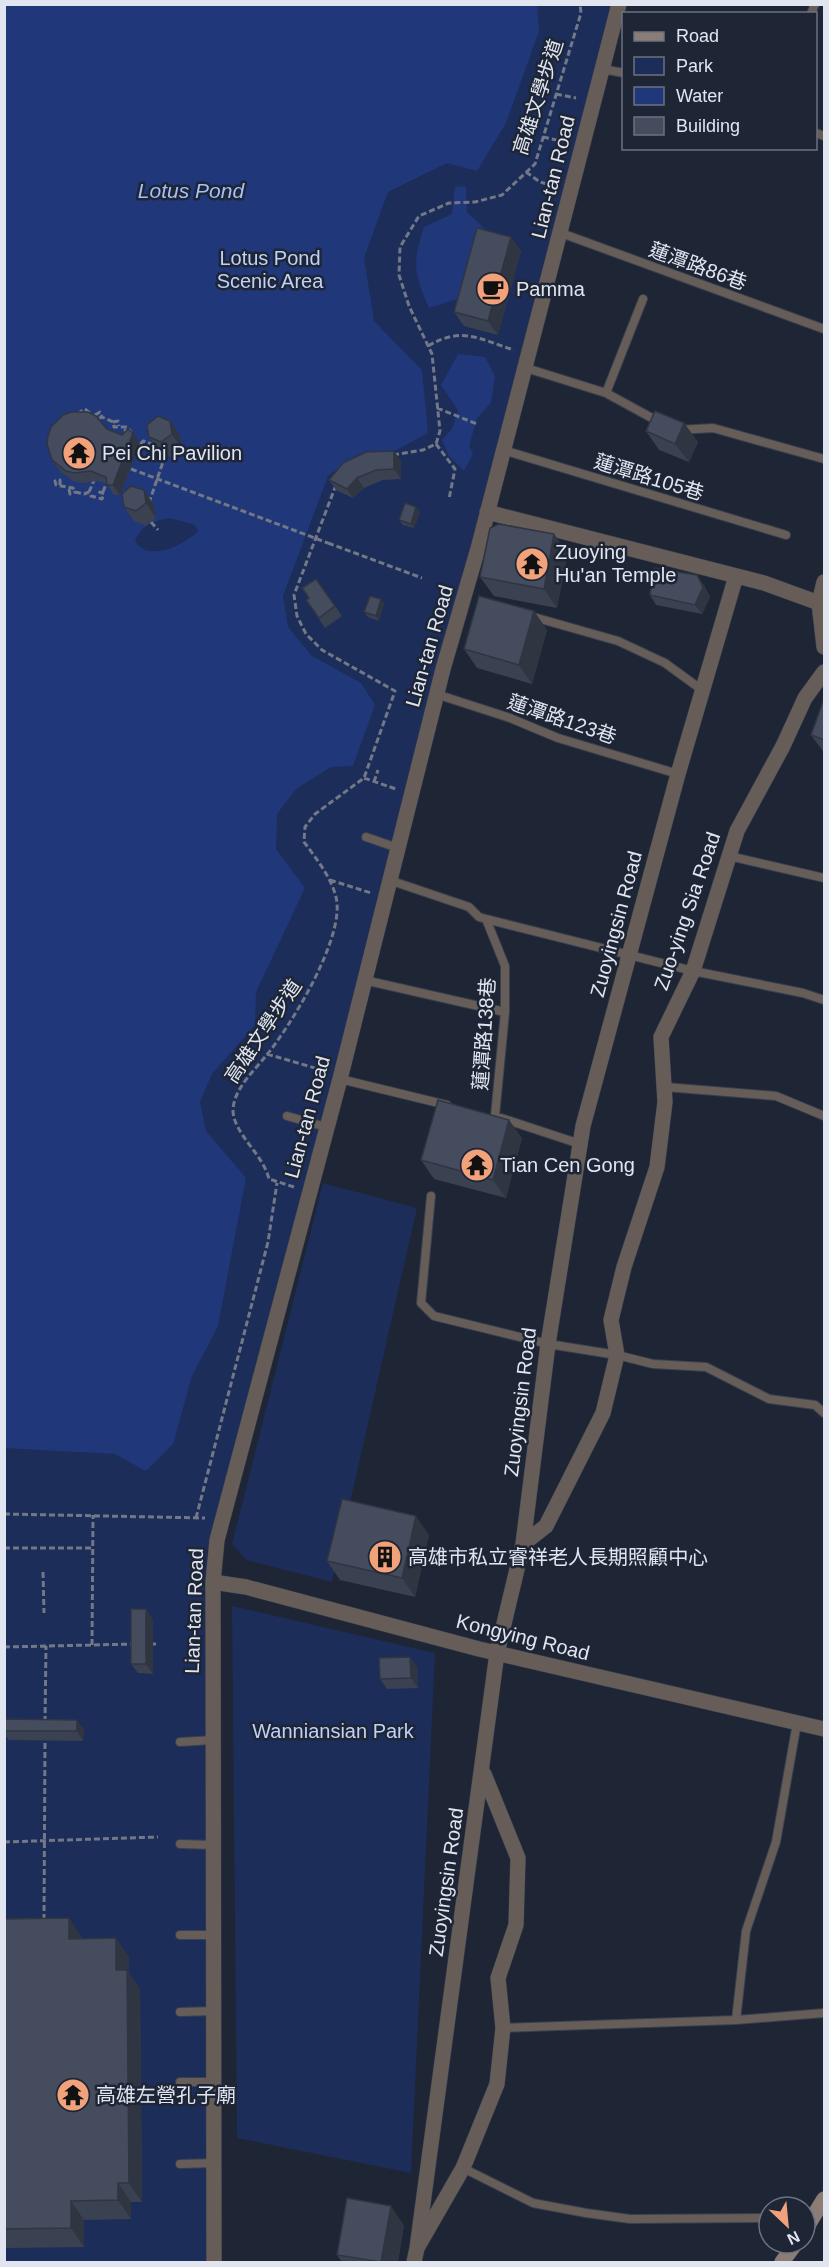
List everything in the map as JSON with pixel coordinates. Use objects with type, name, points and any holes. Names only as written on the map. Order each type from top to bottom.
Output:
[{"type":"street","name":"Lian-tan Road","points":[[214,2262],[213,1582],[217,1540],[340,1079],[436,694],[470,600],[487,512],[619,4]]},
{"type":"street","points":[[487,512],[764,583],[819,603]]},
{"type":"street","name":"Zuoyingsin Road","points":[[416,2255],[497,1653],[523,1544],[548,1344],[580,1144],[678,774],[736,576]]},
{"type":"street","points":[[825,582],[819,603],[822,640],[825,647]]},
{"type":"street","name":"Zuo-ying Sia Road","points":[[523,1544],[546,1526],[603,1413],[617,1354],[611,1320],[624,1267],[657,1167],[665,1102],[661,1037],[693,971],[737,831],[783,746],[805,699],[825,672]]},
{"type":"street","name":"Kongying Road","points":[[213,1582],[246,1587],[497,1653],[825,1729]]},
{"type":"street","points":[[416,2255],[463,2168],[497,2084],[503,2028],[498,1978],[516,1925],[518,1858],[482,1771]]},
{"type":"lane","points":[[602,69],[622,73]]},
{"type":"lane","name":"蓮潭路86巷","points":[[561,233],[825,329]]},
{"type":"lane","points":[[606,393],[643,299]]},
{"type":"lane","points":[[526,368],[606,393],[674,430],[713,428],[825,459]]},
{"type":"lane","name":"蓮潭路105巷","points":[[503,450],[786,535]]},
{"type":"lane","points":[[518,613],[618,641],[664,663],[702,690]]},
{"type":"lane","name":"蓮潭路123巷","points":[[436,694],[510,718],[558,738],[678,774]]},
{"type":"lane","points":[[366,837],[398,848]]},
{"type":"lane","points":[[729,856],[825,878]]},
{"type":"lane","points":[[389,880],[469,908],[479,917],[486,919],[693,971],[803,993],[825,1000]]},
{"type":"lane","name":"蓮潭路138巷","points":[[486,919],[506,966],[505,1012],[495,1116]]},
{"type":"lane","points":[[364,980],[505,1012]]},
{"type":"lane","points":[[340,1079],[462,1108]]},
{"type":"lane","points":[[664,1087],[776,1095],[825,1116]]},
{"type":"lane","points":[[484,1114],[580,1144]]},
{"type":"lane","points":[[286,1116],[326,1127]]},
{"type":"lane","points":[[431,1196],[421,1303],[434,1316],[548,1344],[617,1354],[653,1364],[706,1368],[769,1399],[815,1405],[825,1413]]},
{"type":"lane","points":[[736,2020],[746,1931],[776,1842],[797,1723]]},
{"type":"lane","points":[[180,1742],[213,1740]]},
{"type":"lane","points":[[180,1844],[213,1845]]},
{"type":"lane","points":[[180,1935],[213,1935]]},
{"type":"lane","points":[[180,2012],[214,2011]]},
{"type":"lane","points":[[503,2028],[736,2020],[825,2013]]},
{"type":"lane","points":[[180,2082],[213,2082]]},
{"type":"lane","points":[[180,2164],[214,2163]]},
{"type":"lane","points":[[463,2168],[533,2203],[586,2213],[630,2219],[757,2218]]},
{"type":"path","name":"高雄文學步道","points":[[428,346],[409,306],[399,274],[400,248],[419,216],[449,203],[475,202],[502,195],[535,164],[581,13],[580,4]]},
{"type":"path","points":[[556,94],[576,99]]},
{"type":"path","points":[[543,137],[566,142]]},
{"type":"path","points":[[526,172],[540,182],[555,186]]},
{"type":"path","points":[[383,457],[423,450],[436,444],[440,431],[432,354],[428,346],[444,336],[459,333],[513,350]]},
{"type":"path","points":[[437,408],[477,424]]},
{"type":"path","points":[[87,413],[95,415],[100,412],[102,417],[125,429],[123,442]]},
{"type":"path","points":[[112,434],[115,425]]},
{"type":"path","points":[[135,450],[138,443],[155,445],[157,439]]},
{"type":"path","points":[[140,500],[148,504],[167,454],[142,442]]},
{"type":"path","points":[[436,444],[455,469],[449,500]]},
{"type":"path","points":[[148,502],[165,454]]},
{"type":"path","points":[[131,469],[422,578]]},
{"type":"path","points":[[60,484],[69,489],[70,494],[75,492],[84,494],[87,499],[95,477],[112,484]]},
{"type":"path","points":[[342,478],[334,487],[294,596],[297,616],[306,634],[322,650],[395,691],[364,778],[397,789]]},
{"type":"path","points":[[90,494],[98,496],[103,492],[106,484]]},
{"type":"path","points":[[151,522],[158,530]]},
{"type":"path","points":[[374,782],[378,770]]},
{"type":"path","name":"高雄文學步道","points":[[277,1183],[269,1179],[266,1164],[237,1125],[233,1110],[242,1084],[267,1054],[316,979],[338,916],[336,897],[330,880],[304,842],[305,826],[330,801],[349,791],[364,778]]},
{"type":"path","points":[[330,880],[371,894]]},
{"type":"path","points":[[267,1054],[324,1071]]},
{"type":"path","points":[[196,1518],[268,1242],[277,1183],[294,1187]]},
{"type":"path","points":[[4,1514],[210,1518]]},
{"type":"path","points":[[92,1645],[93,1515]]},
{"type":"path","points":[[4,1548],[93,1548]]},
{"type":"path","points":[[43,1572],[44,1613]]},
{"type":"path","points":[[4,1647],[137,1644]]},
{"type":"path","points":[[148,1644],[159,1644]]},
{"type":"path","points":[[44,1925],[46,1646]]},
{"type":"path","points":[[4,1842],[158,1837]]},
{"type":"green space","name":"Lotus Pond Scenic Area","points":[[5,5],[611,5],[336,1073],[207,1552],[208,2262],[5,2262]]},
{"type":"green space","points":[[323,1183],[417,1208],[332,1582],[246,1560],[232,1544]]},
{"type":"green space","name":"Wanniansian Park","points":[[232,1606],[435,1653],[411,2173],[237,2138]]},
{"type":"water","name":"Lotus Pond","points":[[5,5],[537,5],[539,31],[506,123],[477,171],[447,163],[388,192],[364,258],[374,321],[422,370],[428,433],[395,451],[357,455],[328,476],[283,596],[288,627],[312,656],[361,683],[375,705],[353,766],[331,767],[296,789],[277,814],[276,849],[305,888],[256,992],[255,1025],[212,1074],[200,1102],[206,1131],[246,1178],[218,1326],[192,1376],[173,1444],[146,1471],[115,1454],[5,1448]],"holes":[[[170,518],[195,525],[198,531],[184,542],[166,550],[148,551],[135,541],[144,527]]]},
{"type":"water","points":[[455,186],[466,187],[467,212],[485,229],[467,296],[429,308],[420,286],[416,259],[424,227],[452,214]]},
{"type":"water","points":[[458,354],[485,357],[495,376],[491,403],[477,418],[469,446],[473,454],[464,471],[449,456],[442,440],[452,429],[458,410],[441,385]]},
{"type":"building","points":[[477,228],[511,237],[488,321],[454,312]]},
{"type":"building","points":[[655,411],[684,423],[675,444],[646,431]]},
{"type":"building","points":[[71,412],[88,412],[96,416],[107,429],[122,435],[128,429],[133,433],[113,485],[107,485],[106,477],[91,471],[74,473],[66,471],[52,460],[47,444],[51,427],[63,415]]},
{"type":"building","points":[[158,416],[170,421],[172,434],[161,442],[149,437],[147,425]]},
{"type":"building","points":[[394,451],[394,469],[376,470],[357,478],[347,489],[329,480],[343,463],[366,452]]},
{"type":"building","points":[[131,486],[144,490],[146,503],[136,511],[124,507],[122,494]]},
{"type":"building","points":[[405,503],[416,507],[411,524],[399,520]]},
{"type":"building","points":[[499,524],[554,534],[544,589],[480,577],[490,528]]},
{"type":"building","points":[[654,568],[697,575],[703,587],[695,605],[650,595]]},
{"type":"building","points":[[316,579],[335,606],[319,618],[306,600],[309,598],[302,588]]},
{"type":"building","points":[[370,596],[381,599],[376,616],[364,612]]},
{"type":"building","points":[[479,596],[534,611],[519,665],[464,649]]},
{"type":"building","points":[[825,696],[825,740],[811,735]]},
{"type":"building","points":[[438,1100],[509,1120],[493,1180],[421,1160]]},
{"type":"building","points":[[342,1499],[416,1516],[402,1578],[327,1561]]},
{"type":"building","points":[[131,1609],[146,1609],[146,1664],[131,1664]]},
{"type":"building","points":[[410,1657],[411,1678],[380,1679],[379,1658]]},
{"type":"building","points":[[4,1719],[77,1720],[77,1731],[4,1731]]},
{"type":"building","name":"高雄左營孔子廟","points":[[69,1918],[69,1939],[116,1938],[116,1970],[127,1970],[129,2183],[118,2183],[118,2200],[71,2201],[71,2228],[4,2229],[4,1919]]},
{"type":"building","points":[[347,2198],[391,2206],[381,2262],[337,2255]]},
{"type":"place","name":"Pamma","points":[[493,289]]},
{"type":"place","name":"Pei Chi Pavilion","points":[[79,453]]},
{"type":"place","name":"Zuoying Hu'an Temple","points":[[532,564]]},
{"type":"place","name":"Tian Cen Gong","points":[[477,1165]]},
{"type":"place","name":"高雄市私立睿祥老人長期照顧中心","points":[[385,1557]]},
{"type":"place","name":"高雄左營孔子廟","points":[[73,2095]]}]
